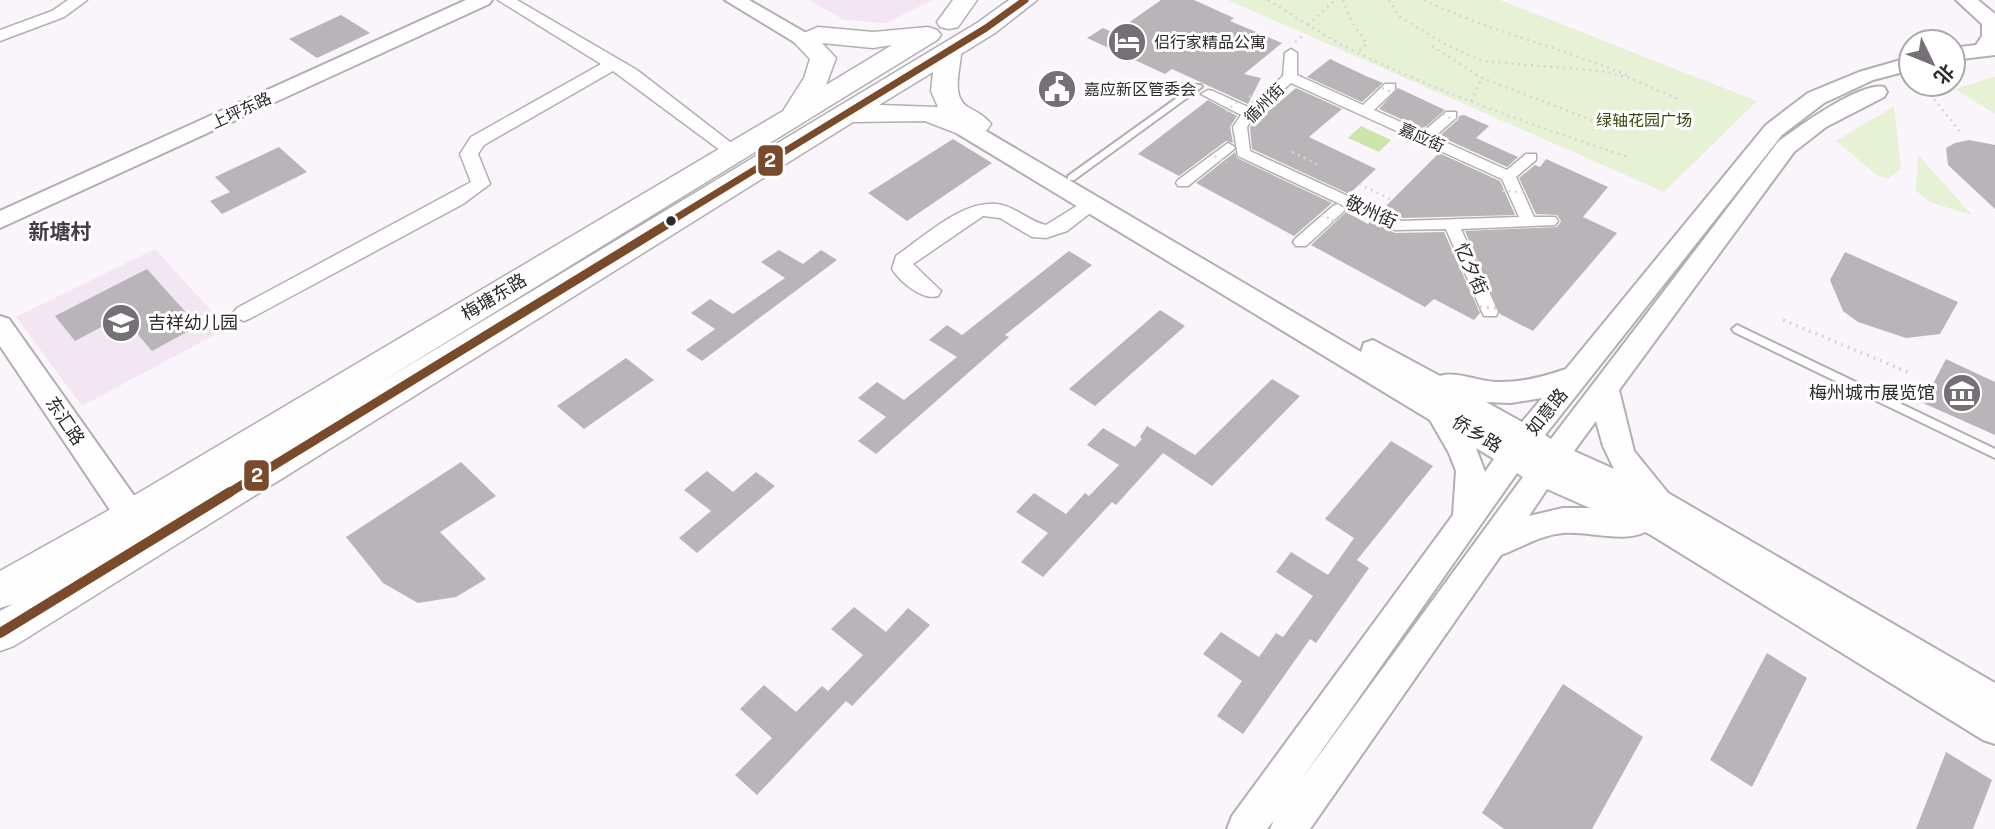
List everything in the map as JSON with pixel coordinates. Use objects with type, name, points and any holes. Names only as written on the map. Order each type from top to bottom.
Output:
[{"type":"main road","name":"梅塘东路","points":[[0,591],[131,516],[793,116],[948,26],[1025,0]]},
{"type":"main road","points":[[986,14],[1020,15],[1048,0]]},
{"type":"main road","points":[[812,38],[873,40],[948,26],[944,91],[952,109],[972,126]]},
{"type":"main road","name":"梅塘东路","points":[[0,633],[845,114],[948,26]]},
{"type":"main road","points":[[793,116],[817,78],[823,58],[812,38]]},
{"type":"main road","points":[[845,114],[929,113],[972,126]]},
{"type":"street","points":[[0,36],[58,14],[79,0]]},
{"type":"street","name":"上坪东路","points":[[0,211],[460,0]]},
{"type":"street","name":"上坪东路","points":[[0,220],[482,0]]},
{"type":"street","points":[[506,0],[631,74],[734,152]]},
{"type":"street","points":[[735,0],[812,38]]},
{"type":"street","points":[[756,0],[812,38]]},
{"type":"street","points":[[1966,0],[1992,22],[1991,54]]},
{"type":"street","name":"循州街","points":[[1243,153],[1240,127],[1249,113],[1290,77],[1291,53]]},
{"type":"street","points":[[1967,54],[1991,54]]},
{"type":"street","points":[[1967,63],[1991,54]]},
{"type":"street","points":[[244,313],[456,200],[481,184],[469,154],[477,141],[613,64]]},
{"type":"street","name":"如意路","points":[[1245,829],[1519,447],[1774,131],[1816,98],[1866,76],[1897,67]]},
{"type":"street","name":"嘉应街","points":[[1290,77],[1508,176]]},
{"type":"street","points":[[1364,111],[1388,89]]},
{"type":"street","name":"如意路","points":[[1288,829],[1548,464],[1786,148],[1818,122],[1849,104],[1897,90]]},
{"type":"street","points":[[1203,91],[1249,113]]},
{"type":"street","points":[[1424,138],[1450,117]]},
{"type":"street","name":"侨乡路","points":[[972,126],[1071,178],[1418,375],[1519,447],[1548,464],[1665,517],[1995,701]]},
{"type":"street","name":"侨乡路","points":[[972,126],[1091,203],[1439,411],[1519,447]]},
{"type":"street","points":[[1183,183],[1228,147]]},
{"type":"street","name":"敬州街","points":[[1243,153],[1400,226],[1550,221]]},
{"type":"street","points":[[1529,222],[1508,176],[1531,157]]},
{"type":"street","points":[[931,291],[902,269],[903,261],[972,213],[984,208],[995,208],[1039,232],[1047,232],[1060,226],[1091,203]]},
{"type":"street","points":[[1301,242],[1337,216]]},
{"type":"street","name":"忆夕街","points":[[1452,226],[1489,309]]},
{"type":"street","name":"东汇路","points":[[0,326],[131,516]]},
{"type":"street","points":[[1418,375],[1469,390],[1522,393],[1541,390],[1577,376]]},
{"type":"street","points":[[1605,388],[1618,454],[1665,517]]},
{"type":"street","points":[[1439,411],[1472,471],[1473,490],[1467,519]]},
{"type":"street","points":[[1492,545],[1525,528],[1553,520],[1665,517]]},
{"type":"street","name":"侨乡路","points":[[1665,517],[1995,728]]},
{"type":"lane","points":[[1071,178],[1203,91]]},
{"type":"lane","points":[[1737,329],[1995,454]]},
{"type":"path","points":[[1268,0],[1357,53],[1471,101],[1628,157]]},
{"type":"path","points":[[1308,25],[1335,0]]},
{"type":"path","points":[[1343,0],[1349,17],[1367,44],[1357,53]]},
{"type":"path","points":[[1389,0],[1400,17],[1447,45],[1482,61],[1601,71],[1630,78],[1680,100],[1584,57],[1490,27],[1424,0]]},
{"type":"path","points":[[1432,46],[1482,78],[1602,124]]},
{"type":"path","points":[[1471,101],[1482,78]]},
{"type":"path","points":[[1249,96],[1274,107]]},
{"type":"path","points":[[1932,98],[1961,133]]},
{"type":"path","points":[[1226,112],[1239,100]]},
{"type":"path","points":[[1292,152],[1321,166]]},
{"type":"path","points":[[1209,153],[1227,163]]},
{"type":"path","points":[[1359,184],[1392,200]]},
{"type":"path","points":[[1502,191],[1526,192]]},
{"type":"path","points":[[1321,215],[1337,216]]},
{"type":"path","points":[[1455,250],[1468,247]]},
{"type":"path","points":[[1783,320],[1910,373]]},
{"type":"shaded area","points":[[809,0],[933,0],[886,23],[844,20]]},
{"type":"shaded area","points":[[1361,126],[1391,140],[1379,152],[1348,138]]},
{"type":"shaded area","name":"吉祥幼儿园","points":[[155,249],[227,328],[82,406],[16,317]]},
{"type":"green space","name":"绿轴花园广场","points":[[1228,0],[1500,0],[1757,101],[1664,192]]},
{"type":"green space","points":[[1995,77],[1995,114],[1967,96],[1967,85]]},
{"type":"green space","points":[[1894,106],[1901,168],[1888,179],[1878,176],[1836,141]]},
{"type":"green space","points":[[1918,155],[1972,215],[1932,203],[1916,191]]},
{"type":"building","points":[[1161,0],[1194,0],[1234,18],[1230,21],[1282,43],[1244,74],[1261,78],[1248,104],[1172,69],[1165,74],[1087,38],[1103,28],[1114,33]]},
{"type":"building","points":[[341,15],[370,33],[317,58],[289,39]]},
{"type":"building","points":[[1330,59],[1383,83],[1362,102],[1307,77]]},
{"type":"building","points":[[1296,88],[1342,109],[1309,137],[1376,169],[1349,194],[1252,149],[1250,127]]},
{"type":"building","points":[[1398,88],[1445,110],[1423,129],[1379,109]]},
{"type":"building","points":[[1208,100],[1237,116],[1230,127],[1233,143],[1226,141],[1179,176],[1138,154]]},
{"type":"building","points":[[1464,115],[1489,126],[1476,138],[1518,157],[1507,167],[1439,136],[1458,120],[1459,116]]},
{"type":"building","points":[[953,139],[992,163],[907,221],[868,193]]},
{"type":"building","points":[[1969,140],[1995,145],[1995,209],[1948,165],[1946,148]]},
{"type":"building","points":[[279,147],[307,172],[222,214],[210,201],[230,192],[215,177]]},
{"type":"building","points":[[1235,152],[1237,158],[1332,203],[1294,236],[1196,183]]},
{"type":"building","points":[[1439,153],[1500,181],[1515,215],[1403,218],[1383,209]]},
{"type":"building","points":[[1546,159],[1608,187],[1583,217],[1617,233],[1533,331],[1500,314],[1465,231],[1557,227],[1561,221],[1557,215],[1536,214],[1519,178],[1535,165],[1540,167]]},
{"type":"building","points":[[1346,212],[1368,224],[1371,221],[1395,233],[1444,232],[1480,313],[1474,320],[1434,299],[1425,307],[1311,245]]},
{"type":"building","points":[[779,250],[803,264],[821,250],[837,260],[702,361],[686,350],[715,329],[691,313],[710,299],[733,314],[785,278],[761,262]]},
{"type":"building","points":[[1069,251],[1092,265],[1005,335],[1009,337],[876,454],[858,441],[886,417],[858,398],[877,382],[904,400],[957,357],[929,340],[947,325],[962,335]]},
{"type":"building","points":[[1845,252],[1958,302],[1940,334],[1906,338],[1858,322],[1843,311],[1830,280]]},
{"type":"building","points":[[147,269],[198,326],[152,351],[122,316],[75,341],[55,316]]},
{"type":"building","points":[[1160,310],[1185,326],[1095,406],[1069,389]]},
{"type":"building","points":[[626,358],[654,380],[584,429],[557,406]]},
{"type":"building","name":"梅州城市展览馆","points":[[1946,359],[1995,382],[1995,435],[1923,403]]},
{"type":"building","points":[[1272,379],[1300,396],[1212,486],[1163,453],[1116,505],[1112,502],[1043,577],[1021,562],[1048,533],[1016,512],[1034,493],[1066,514],[1085,493],[1089,496],[1119,465],[1087,445],[1103,428],[1135,447],[1142,439],[1140,437],[1147,426],[1195,455]]},
{"type":"building","points":[[1391,441],[1433,466],[1357,560],[1369,568],[1316,643],[1310,639],[1243,734],[1217,716],[1242,681],[1203,654],[1221,632],[1259,657],[1276,633],[1283,637],[1313,596],[1276,572],[1291,552],[1328,575],[1354,538],[1325,519]]},
{"type":"building","points":[[461,462],[496,496],[440,532],[486,579],[456,597],[418,603],[383,583],[346,537]]},
{"type":"building","points":[[707,471],[733,492],[756,472],[775,486],[697,553],[679,538],[711,511],[684,490]]},
{"type":"building","points":[[854,607],[886,632],[908,608],[930,625],[852,706],[846,701],[757,795],[735,775],[772,738],[740,709],[764,685],[796,712],[822,686],[828,691],[863,655],[831,629]]},
{"type":"building","points":[[1767,653],[1807,678],[1752,787],[1710,760]]},
{"type":"building","points":[[1563,684],[1643,737],[1592,829],[1504,829],[1482,813]]},
{"type":"building","points":[[1946,752],[1992,780],[1973,829],[1916,829]]},
{"type":"transit line","name":"2","points":[[0,633],[986,28],[1025,0]]},
{"type":"place","name":"侣行家精品公寓","points":[[1127,42]]},
{"type":"place","name":"嘉应新区管委会","points":[[1057,89]]},
{"type":"place","name":"吉祥幼儿园","points":[[121,323]]},
{"type":"place","name":"梅州城市展览馆","points":[[1962,393]]},
{"type":"district","name":"新塘村","points":[[60,232]]}]
